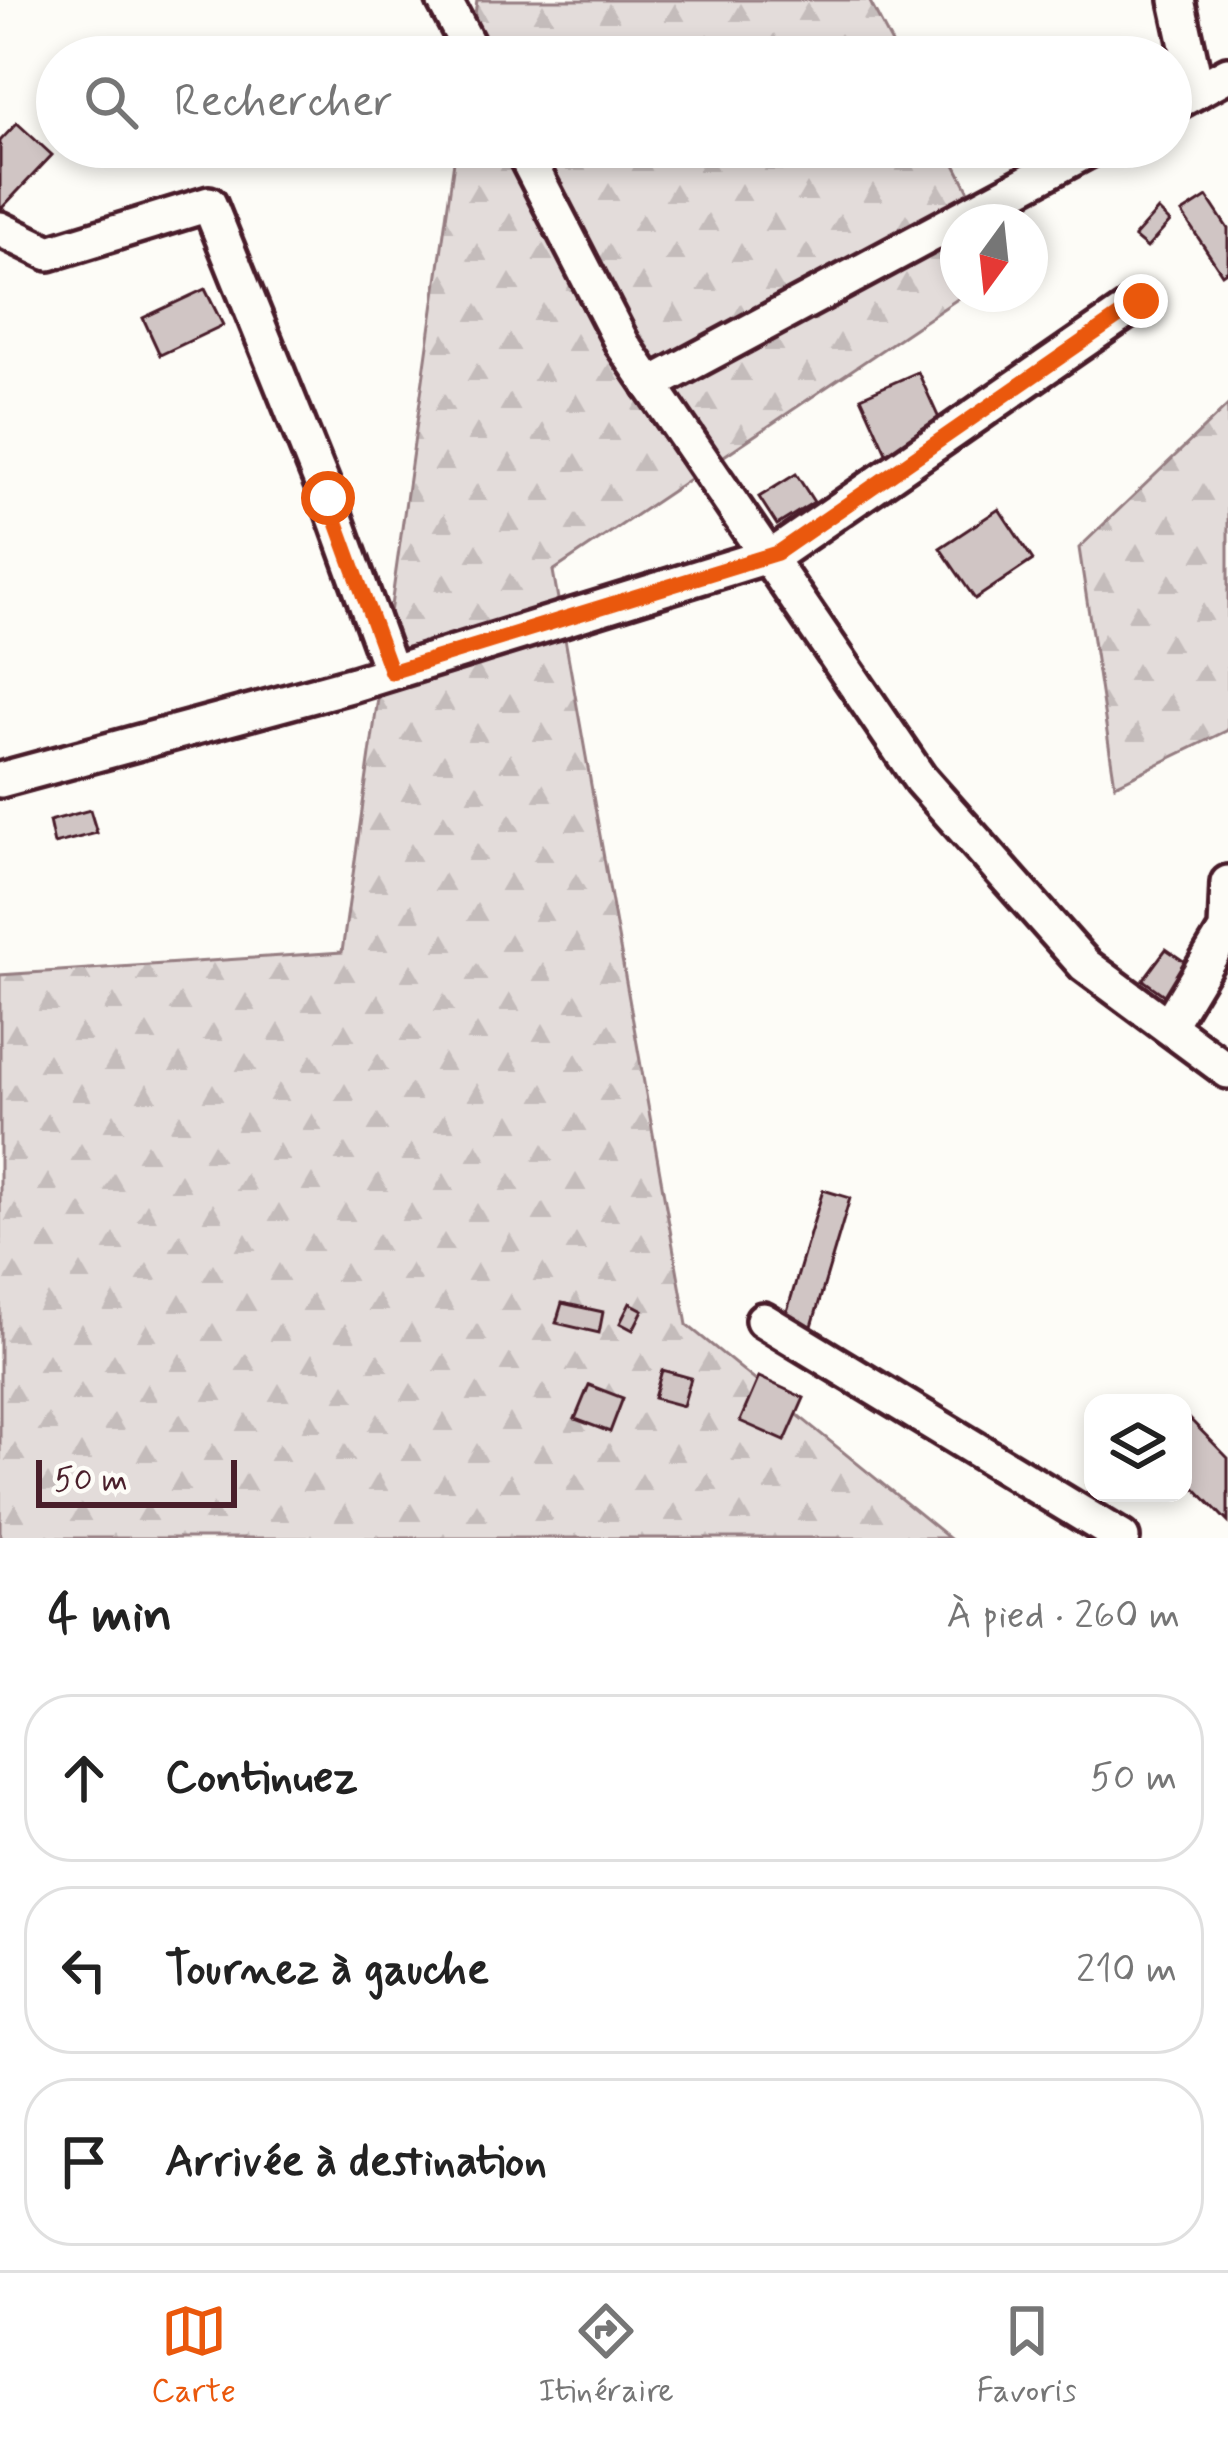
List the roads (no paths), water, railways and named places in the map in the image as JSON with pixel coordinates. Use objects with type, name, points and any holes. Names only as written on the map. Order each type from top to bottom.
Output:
[{"type":"street","points":[[445,0],[463,36]]},
{"type":"street","points":[[1177,0],[1180,36]]},
{"type":"street","points":[[1192,94],[1228,74]]},
{"type":"street","points":[[531,168],[623,345],[920,779],[1085,965],[1228,1071]]},
{"type":"street","points":[[650,385],[1055,168]]},
{"type":"street","points":[[0,229],[49,253],[209,204],[328,498],[391,672]]},
{"type":"street","points":[[0,780],[391,672],[768,556],[1141,301]]},
{"type":"street","points":[[1168,1026],[1226,930],[1228,884]]},
{"type":"street","points":[[763,1320],[1121,1538]]}]
